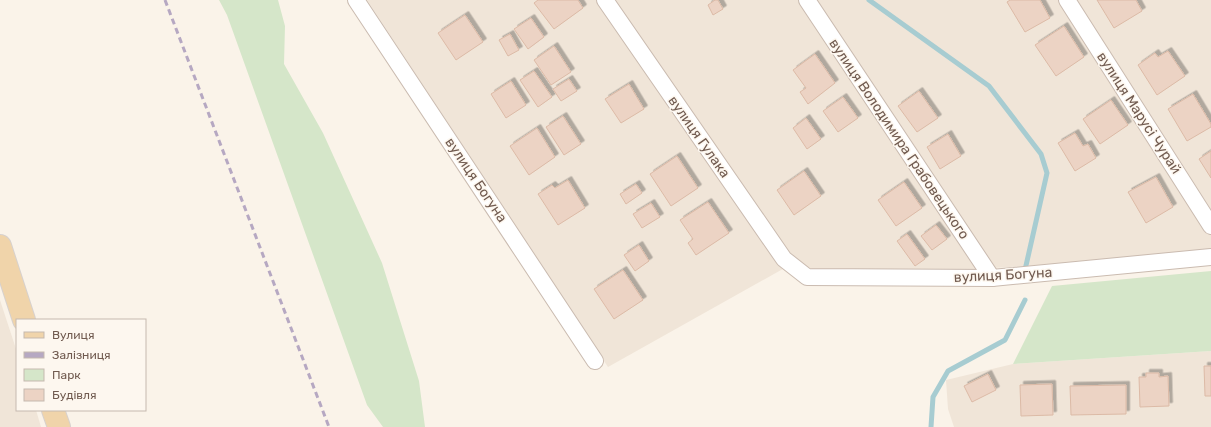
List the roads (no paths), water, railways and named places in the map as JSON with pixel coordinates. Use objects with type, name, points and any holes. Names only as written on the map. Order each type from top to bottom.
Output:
[{"type":"main road","points":[[0,246],[24,319]]},
{"type":"main road","points":[[53,411],[59,427]]},
{"type":"street","name":"вулиця Богуна","points":[[356,0],[595,361]]},
{"type":"street","name":"вулиця Гулака","points":[[605,0],[784,259],[797,270]]},
{"type":"street","name":"вулиця Володимира Грабовецького","points":[[807,0],[992,278]]},
{"type":"street","name":"вулиця Марусі Чурай","points":[[1067,0],[1211,226]]},
{"type":"street","name":"вулиця Богуна","points":[[797,270],[807,277],[992,278],[1211,257]]},
{"type":"waterway","points":[[869,0],[989,86],[1041,154],[1047,173],[1025,270]]},
{"type":"waterway","points":[[931,427],[933,397],[948,371],[1005,340],[1025,300]]},
{"type":"railway","points":[[165,0],[329,427]]}]
